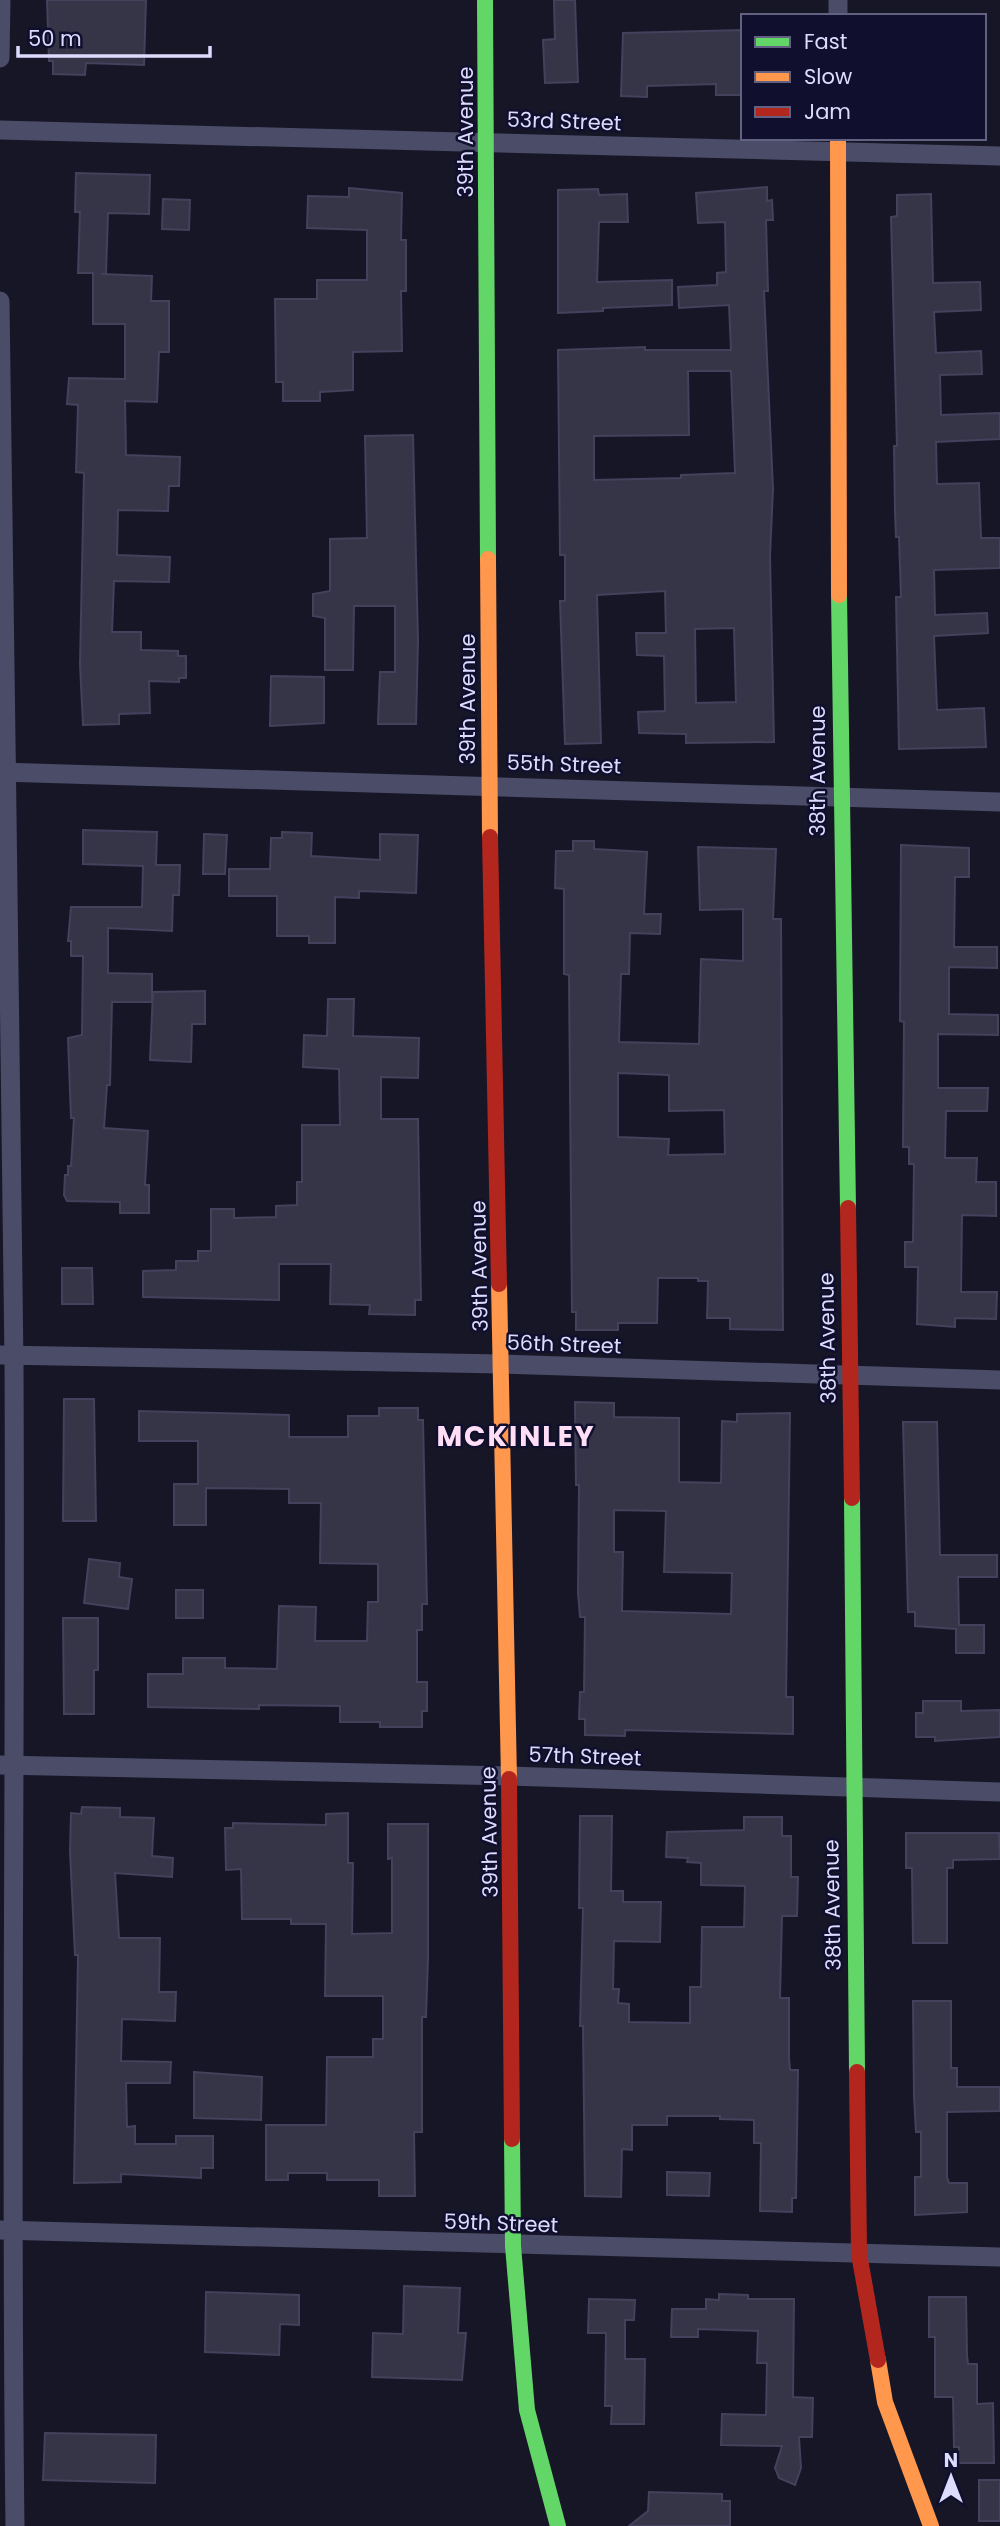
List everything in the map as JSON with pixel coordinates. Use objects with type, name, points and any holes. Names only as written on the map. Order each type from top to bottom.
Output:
[{"type":"main road","name":"39th Avenue","points":[[485,0],[489,784],[509,1776],[513,2246],[527,2410],[558,2526]]},
{"type":"main road","name":"38th Avenue","points":[[838,145],[840,797],[851,1378],[859,2253],[884,2402],[931,2526]]},
{"type":"street","points":[[0,58],[1,0]]},
{"type":"street","name":"53rd Street","points":[[0,130],[486,142],[838,145],[1000,156]]},
{"type":"street","points":[[0,301],[7,1355],[5,2230],[15,2526]]},
{"type":"street","name":"55th Street","points":[[2,772],[489,784],[1000,802]]},
{"type":"street","name":"56th Street","points":[[7,1355],[502,1364],[851,1378],[1000,1380]]},
{"type":"street","name":"57th Street","points":[[8,1766],[509,1776],[1000,1792]]},
{"type":"street","name":"59th Street","points":[[5,2230],[513,2246],[1000,2257]]},
{"type":"building","points":[[47,0],[146,0],[144,65],[86,63],[85,75],[53,74],[53,61],[49,61]]},
{"type":"building","points":[[554,0],[575,0],[578,82],[545,83],[543,40],[555,39]]},
{"type":"building","points":[[741,30],[741,95],[716,95],[716,84],[647,86],[647,97],[621,96],[623,33]]},
{"type":"building","points":[[76,173],[150,175],[149,214],[108,213],[106,274],[101,274],[152,276],[151,301],[169,301],[169,352],[159,352],[157,402],[125,401],[126,455],[180,457],[179,486],[169,486],[168,511],[118,510],[117,555],[170,557],[169,582],[114,581],[112,632],[141,632],[141,650],[178,651],[178,656],[186,656],[186,678],[179,678],[179,682],[149,681],[150,713],[119,714],[119,724],[83,725],[80,664],[84,473],[76,472],[78,405],[67,404],[69,378],[125,379],[125,324],[93,324],[93,273],[78,273],[80,212],[75,212]]},
{"type":"building","points":[[767,187],[767,201],[772,200],[773,220],[766,220],[768,291],[764,291],[773,489],[770,556],[774,742],[686,743],[686,734],[639,733],[638,712],[665,711],[664,656],[637,655],[636,633],[666,633],[665,591],[597,595],[601,743],[565,744],[560,601],[565,601],[565,555],[560,555],[558,350],[645,347],[645,350],[731,350],[729,305],[679,308],[678,287],[717,285],[717,273],[726,272],[725,222],[698,223],[696,193]],"holes":[[[688,371],[731,371],[735,473],[681,475],[681,478],[594,480],[594,436],[689,435]],[[734,628],[736,702],[696,703],[695,629]]]},
{"type":"building","points":[[349,188],[402,193],[401,240],[406,240],[406,291],[401,291],[402,351],[353,352],[353,390],[320,392],[320,401],[283,401],[283,382],[276,382],[275,299],[317,299],[317,280],[367,280],[367,230],[307,228],[308,196],[349,197]]},
{"type":"building","points":[[598,189],[599,195],[627,194],[628,222],[599,222],[597,282],[672,280],[672,305],[558,313],[558,190]]},
{"type":"building","points":[[931,194],[933,283],[980,282],[981,310],[934,312],[936,353],[981,351],[982,374],[940,375],[941,415],[1000,413],[1000,439],[936,442],[937,484],[979,483],[981,538],[1000,538],[1000,568],[934,570],[935,615],[987,613],[988,633],[934,636],[937,710],[984,708],[986,747],[899,749],[896,597],[901,597],[899,537],[896,537],[895,512],[894,446],[897,446],[891,217],[897,216],[897,195]]},
{"type":"building","points":[[163,199],[190,200],[189,230],[162,229]]},
{"type":"building","points":[[413,435],[418,641],[416,724],[378,724],[380,672],[395,672],[395,606],[354,606],[353,670],[325,670],[325,618],[313,616],[313,594],[330,591],[330,539],[367,538],[365,436]]},
{"type":"building","points":[[271,676],[324,677],[324,723],[270,726]]},
{"type":"building","points":[[83,830],[157,832],[156,865],[180,865],[179,895],[173,895],[172,931],[108,928],[108,973],[152,974],[152,1002],[112,1002],[110,1085],[107,1085],[104,1128],[148,1131],[145,1185],[149,1185],[149,1213],[120,1213],[120,1202],[67,1201],[64,1195],[65,1175],[68,1175],[68,1166],[71,1166],[74,1118],[71,1118],[68,1038],[82,1035],[83,956],[71,956],[71,941],[68,941],[71,907],[142,907],[143,866],[83,864]]},
{"type":"building","points":[[282,832],[312,833],[311,856],[380,860],[380,834],[418,835],[416,893],[359,891],[359,898],[335,897],[335,943],[309,943],[309,936],[277,936],[277,896],[229,896],[229,869],[270,869],[271,838],[282,838]]},
{"type":"building","points":[[204,834],[227,835],[225,874],[203,874]]},
{"type":"building","points":[[573,841],[594,841],[594,849],[647,852],[644,914],[661,914],[660,934],[630,933],[629,974],[621,974],[619,1042],[699,1044],[701,959],[743,961],[743,909],[700,910],[698,847],[776,849],[773,919],[781,919],[783,1330],[730,1329],[730,1318],[707,1318],[708,1281],[698,1281],[698,1278],[658,1278],[657,1323],[618,1323],[618,1330],[576,1330],[576,1312],[572,1312],[569,975],[564,974],[564,889],[555,888],[556,851],[573,851]],"holes":[[[618,1073],[669,1075],[669,1111],[724,1110],[725,1154],[668,1155],[669,1139],[618,1137]]]},
{"type":"building","points":[[901,845],[969,848],[969,877],[955,877],[954,947],[997,947],[997,968],[949,967],[949,1014],[998,1015],[998,1035],[938,1034],[938,1088],[988,1088],[987,1111],[946,1111],[945,1158],[977,1158],[976,1182],[996,1182],[996,1216],[962,1215],[961,1292],[997,1292],[996,1319],[955,1318],[955,1327],[917,1324],[918,1267],[905,1267],[905,1242],[913,1242],[914,1164],[909,1164],[909,1147],[903,1147],[904,1022],[900,1021]]},
{"type":"building","points":[[205,991],[205,1024],[192,1024],[191,1062],[150,1060],[153,992]]},
{"type":"building","points":[[328,999],[354,999],[353,1036],[419,1038],[418,1078],[381,1077],[381,1119],[418,1119],[421,1300],[415,1300],[415,1315],[369,1314],[370,1305],[330,1304],[331,1264],[279,1264],[279,1300],[143,1297],[143,1271],[176,1270],[176,1261],[198,1261],[198,1251],[211,1251],[211,1209],[234,1209],[234,1218],[276,1217],[276,1206],[297,1205],[297,1182],[302,1182],[302,1125],[340,1125],[339,1069],[303,1067],[304,1035],[327,1036]]},
{"type":"building","points":[[62,1268],[92,1268],[93,1304],[62,1304]]},
{"type":"building","points":[[64,1399],[94,1399],[96,1521],[63,1521]]},
{"type":"building","points":[[575,1402],[614,1403],[614,1417],[679,1418],[679,1482],[721,1483],[722,1421],[737,1422],[737,1414],[790,1413],[786,1697],[793,1697],[793,1734],[625,1730],[625,1736],[585,1735],[585,1719],[579,1719],[580,1692],[584,1692],[585,1617],[580,1617],[578,1592],[579,1485],[576,1485]],"holes":[[[614,1510],[666,1511],[664,1572],[732,1573],[731,1614],[622,1611],[623,1552],[614,1552]]]},
{"type":"building","points":[[379,1408],[418,1408],[418,1420],[423,1420],[427,1604],[422,1604],[422,1630],[417,1630],[417,1682],[427,1682],[427,1711],[422,1711],[422,1727],[380,1727],[380,1722],[340,1722],[340,1706],[259,1705],[259,1709],[148,1707],[148,1674],[183,1674],[183,1658],[225,1658],[225,1668],[277,1669],[279,1606],[316,1607],[315,1641],[367,1641],[368,1602],[378,1602],[378,1564],[320,1563],[321,1503],[289,1503],[289,1489],[206,1488],[206,1525],[174,1525],[174,1484],[198,1484],[198,1441],[139,1441],[139,1411],[289,1415],[289,1437],[348,1437],[348,1416],[379,1416]]},
{"type":"building","points":[[903,1422],[937,1422],[940,1555],[997,1555],[997,1577],[958,1577],[959,1625],[984,1625],[984,1653],[956,1653],[956,1629],[915,1626],[915,1612],[908,1612]]},
{"type":"building","points":[[89,1559],[120,1563],[119,1577],[132,1579],[128,1609],[84,1603]]},
{"type":"building","points":[[176,1590],[203,1590],[203,1618],[176,1618]]},
{"type":"building","points":[[63,1618],[98,1618],[98,1670],[94,1670],[94,1714],[64,1714]]},
{"type":"building","points":[[923,1701],[961,1701],[961,1711],[1000,1710],[1000,1737],[935,1741],[935,1737],[916,1737],[916,1713],[923,1713]]},
{"type":"building","points":[[82,1807],[120,1808],[120,1817],[154,1818],[152,1856],[173,1858],[172,1877],[115,1873],[119,1938],[160,1938],[159,1992],[176,1992],[175,2021],[122,2019],[121,2061],[171,2062],[170,2083],[126,2083],[127,2127],[135,2126],[135,2144],[176,2144],[176,2136],[213,2136],[213,2168],[201,2168],[201,2178],[121,2174],[121,2182],[74,2183],[78,1955],[75,1955],[70,1851],[71,1813],[81,1814]]},
{"type":"building","points":[[348,1813],[348,1863],[353,1863],[352,1934],[392,1933],[392,1858],[388,1859],[388,1824],[428,1824],[428,1959],[426,2017],[422,2017],[422,2132],[414,2132],[415,2196],[379,2196],[379,2180],[327,2180],[327,2173],[288,2173],[288,2180],[266,2180],[266,2125],[326,2125],[327,2057],[373,2057],[373,2039],[383,2039],[383,1996],[325,1996],[326,1924],[291,1924],[291,1919],[242,1919],[241,1869],[226,1870],[225,1828],[233,1828],[233,1823],[326,1825],[326,1814]]},
{"type":"building","points":[[580,1816],[612,1816],[611,1891],[623,1891],[623,1902],[661,1902],[660,1942],[614,1941],[613,1989],[619,1989],[618,2003],[629,2004],[629,2022],[690,2023],[690,1987],[701,1987],[702,1927],[744,1927],[745,1886],[701,1885],[701,1863],[687,1862],[688,1858],[666,1857],[667,1832],[744,1830],[744,1817],[782,1817],[782,1836],[791,1836],[791,1877],[798,1877],[797,1916],[782,1916],[780,1998],[789,1998],[790,2070],[798,2070],[796,2198],[792,2198],[792,2212],[760,2211],[761,2143],[754,2143],[754,2120],[720,2119],[720,2116],[667,2116],[667,2125],[632,2125],[632,2150],[622,2149],[621,2197],[585,2196],[583,2026],[580,2026],[583,1908],[579,1908]]},
{"type":"building","points":[[906,1833],[999,1833],[1000,1859],[953,1860],[953,1868],[947,1868],[947,1943],[913,1943],[912,1868],[906,1868]]},
{"type":"building","points":[[913,2001],[951,2001],[951,2068],[957,2068],[957,2087],[1000,2087],[1000,2111],[947,2112],[947,2177],[949,2183],[967,2183],[967,2212],[915,2215],[915,2177],[921,2177],[921,2132],[916,2132]]},
{"type":"building","points":[[194,2072],[262,2077],[261,2120],[194,2118]]},
{"type":"building","points":[[667,2172],[710,2173],[709,2196],[667,2195]]},
{"type":"building","points":[[404,2286],[460,2288],[458,2333],[466,2333],[462,2380],[372,2377],[373,2333],[403,2334]]},
{"type":"building","points":[[206,2292],[299,2295],[299,2325],[280,2324],[279,2355],[205,2352]]},
{"type":"building","points":[[719,2294],[748,2295],[748,2299],[794,2299],[793,2397],[813,2398],[812,2437],[799,2437],[801,2468],[795,2485],[779,2478],[775,2468],[782,2446],[721,2445],[722,2414],[766,2415],[767,2363],[757,2363],[758,2331],[698,2329],[698,2337],[671,2337],[672,2309],[706,2309],[706,2299],[719,2300]]},
{"type":"building","points":[[929,2297],[966,2297],[968,2364],[977,2364],[977,2404],[993,2403],[994,2463],[959,2463],[959,2447],[954,2447],[953,2397],[935,2397],[935,2337],[929,2337]]},
{"type":"building","points":[[589,2299],[635,2300],[634,2320],[625,2320],[625,2359],[645,2359],[644,2424],[611,2424],[612,2406],[605,2406],[606,2333],[588,2333]]},
{"type":"building","points":[[45,2433],[156,2435],[155,2483],[43,2480]]},
{"type":"building","points":[[979,2480],[1000,2480],[1000,2521],[979,2521]]},
{"type":"building","points":[[649,2492],[722,2494],[722,2501],[730,2501],[730,2526],[629,2526],[648,2511]]},
{"type":"traffic: fast","points":[[485,0],[488,559]]},
{"type":"traffic: fast","points":[[839,595],[848,1208]]},
{"type":"traffic: fast","points":[[852,1498],[857,2072]]},
{"type":"traffic: fast","points":[[512,2139],[513,2246],[527,2410],[558,2526]]},
{"type":"traffic: slow","points":[[838,140],[839,595]]},
{"type":"traffic: slow","points":[[488,559],[490,837]]},
{"type":"traffic: slow","points":[[499,1284],[509,1779]]},
{"type":"traffic: slow","points":[[878,2360],[885,2402],[931,2526]]},
{"type":"traffic: jam","points":[[490,837],[499,1284]]},
{"type":"traffic: jam","points":[[848,1208],[852,1498]]},
{"type":"traffic: jam","points":[[509,1779],[512,2139]]},
{"type":"traffic: jam","points":[[857,2072],[859,2254],[878,2360]]},
{"type":"district","name":"MCKINLEY","points":[[516,1436]]}]
